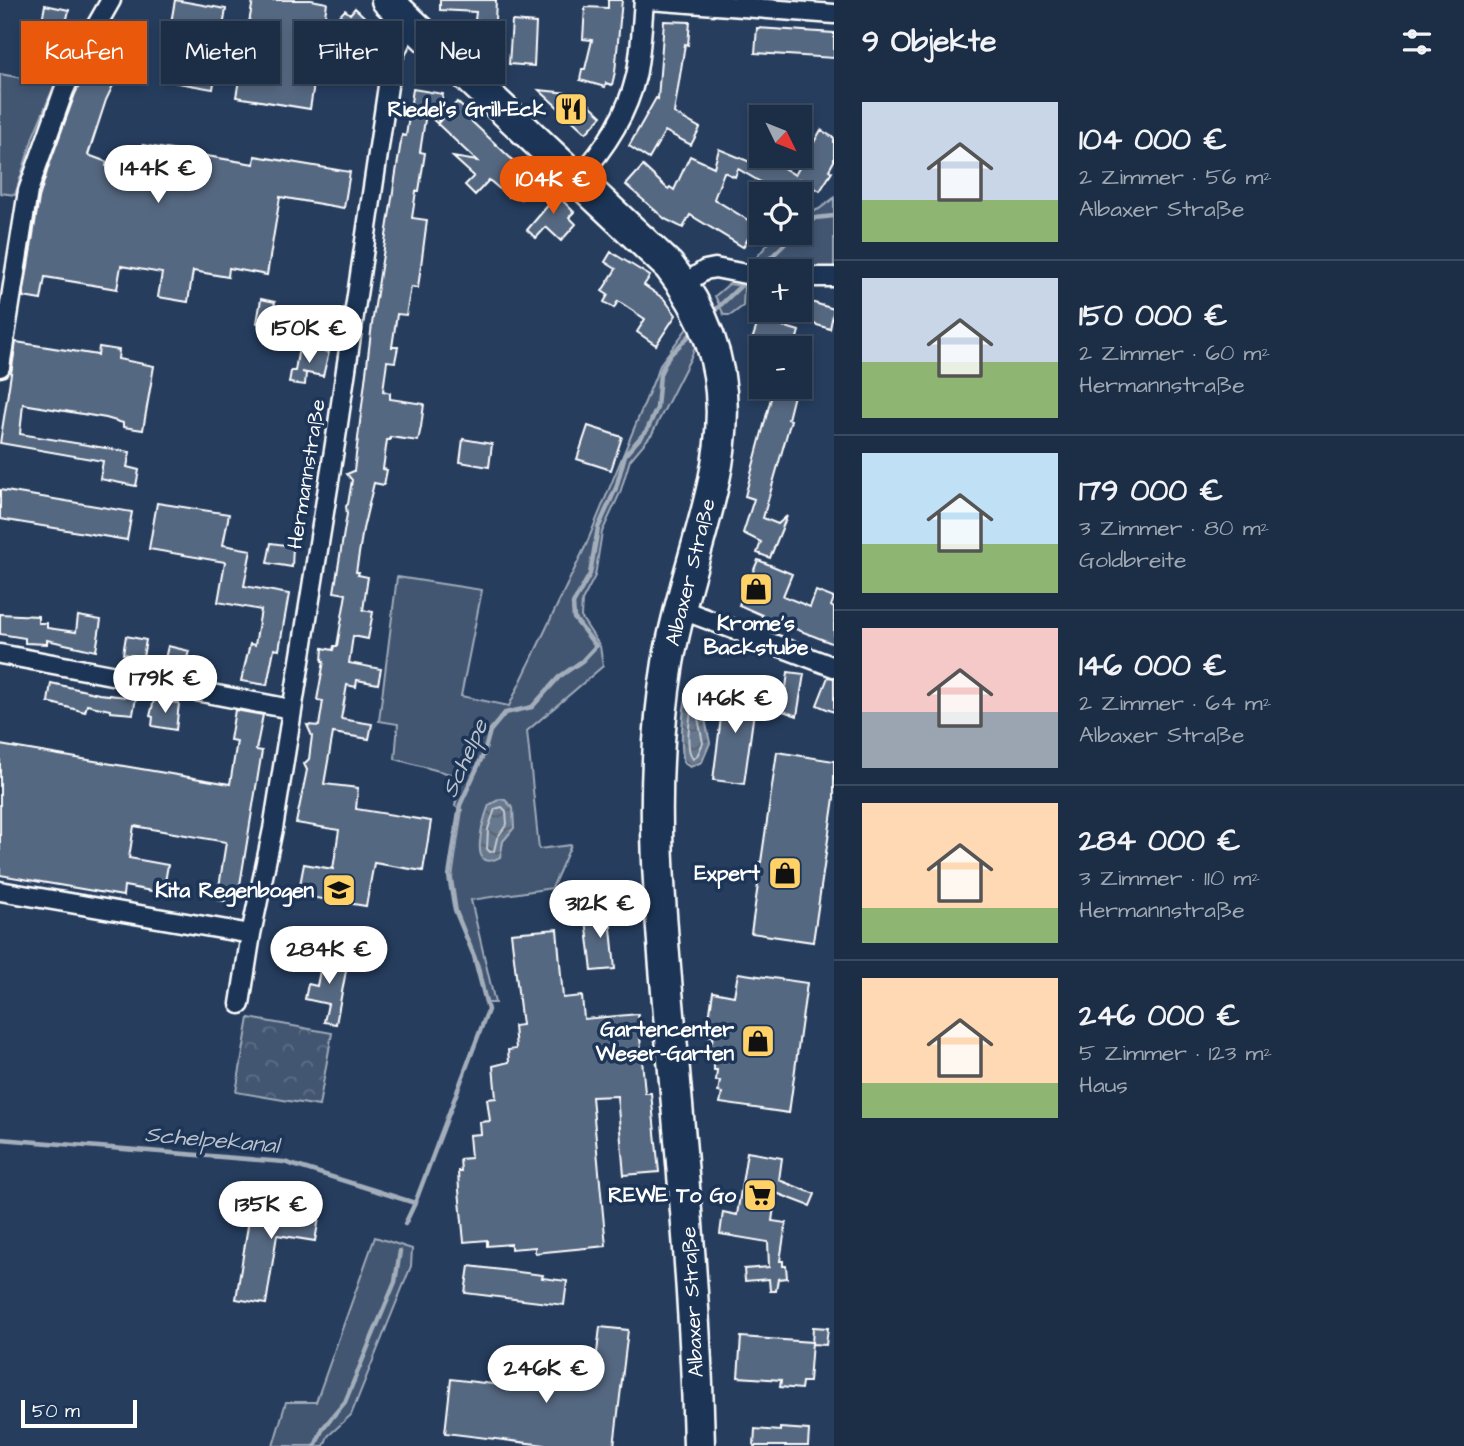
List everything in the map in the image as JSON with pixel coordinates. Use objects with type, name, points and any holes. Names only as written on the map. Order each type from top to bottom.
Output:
[{"type":"main road","name":"Albaxer Straße","points":[[387,0],[651,248],[683,285],[704,322],[718,362],[723,390],[721,445],[668,663],[660,727],[656,824],[663,943],[692,1281],[699,1446]]},
{"type":"street","points":[[0,367],[28,191],[64,90],[79,56],[111,0]]},
{"type":"street","points":[[577,179],[608,141],[627,106],[636,75],[647,0],[834,14]]},
{"type":"street","name":"Hermannstraße","points":[[240,1004],[251,934],[273,829],[335,444],[392,59],[403,36],[412,26]]},
{"type":"street","points":[[683,285],[705,270],[715,268],[749,275]]},
{"type":"street","points":[[812,277],[834,277]]},
{"type":"street","points":[[680,609],[834,667]]},
{"type":"street","points":[[0,654],[291,709]]},
{"type":"street","points":[[0,891],[251,934]]},
{"type":"green space","points":[[0,74],[21,78],[21,84],[55,84],[34,134],[15,195],[0,193]]},
{"type":"green space","points":[[834,198],[834,268],[812,267],[812,259],[755,259],[767,245],[812,245],[812,212]]},
{"type":"green space","points":[[729,284],[744,286],[743,306],[731,315],[724,315],[715,296]]},
{"type":"green space","points":[[688,327],[695,346],[692,355],[652,434],[630,460],[620,493],[602,532],[595,576],[582,601],[581,617],[600,646],[603,666],[527,731],[539,849],[571,845],[552,888],[471,900],[495,1003],[487,1003],[479,966],[457,911],[452,878],[462,810],[455,806],[461,777],[395,759],[398,724],[379,721],[397,577],[482,590],[461,696],[509,706],[586,545],[661,363]],"holes":[[[482,827],[509,834],[503,841],[500,857],[480,850]]]},
{"type":"green space","points":[[249,1018],[332,1033],[319,1106],[236,1092]]},
{"type":"green space","points":[[375,1237],[412,1249],[411,1266],[351,1415],[328,1436],[324,1446],[273,1446],[286,1402],[316,1402]]},
{"type":"water","points":[[696,679],[704,682],[712,696],[705,719],[710,743],[702,762],[690,767],[684,763],[682,731],[687,694]]},
{"type":"water","points":[[500,799],[513,808],[514,828],[503,841],[500,857],[490,861],[483,859],[480,852],[481,832],[489,805]]},
{"type":"building","points":[[175,0],[226,9],[224,21],[171,21]]},
{"type":"building","points":[[253,0],[311,0],[327,3],[324,21],[294,21],[294,84],[314,84],[310,109],[236,97],[238,84],[280,84],[280,21],[249,21]]},
{"type":"building","points":[[440,0],[496,0],[495,21],[475,20],[476,12],[440,10]]},
{"type":"building","points":[[608,0],[622,0],[615,72],[612,85],[606,83],[605,87],[580,80],[592,40],[583,39],[585,7],[608,8]]},
{"type":"building","points":[[45,5],[69,10],[66,21],[42,21]]},
{"type":"building","points":[[355,8],[369,21],[335,21],[345,10],[350,14]]},
{"type":"building","points":[[512,21],[536,23],[534,66],[509,64]]},
{"type":"building","points":[[664,21],[690,22],[674,113],[700,128],[691,145],[665,131],[649,159],[629,146],[656,98],[658,99]]},
{"type":"building","points":[[757,28],[834,33],[834,58],[755,53]]},
{"type":"building","points":[[80,84],[114,84],[88,155],[107,162],[106,166],[137,172],[142,145],[254,164],[255,156],[350,172],[344,208],[280,197],[267,275],[229,268],[228,277],[193,271],[188,302],[158,297],[162,273],[121,266],[117,289],[45,277],[41,300],[23,297],[39,198]]},
{"type":"building","points":[[184,84],[214,84],[213,89]]},
{"type":"building","points":[[413,89],[443,94],[438,123],[457,102],[472,116],[469,119],[520,167],[523,165],[539,180],[521,199],[514,192],[509,197],[489,180],[475,195],[465,185],[474,176],[453,157],[477,161],[426,113],[420,152],[425,153],[412,218],[427,220],[418,288],[411,287],[406,315],[397,314],[392,347],[398,347],[395,362],[387,361],[383,391],[390,393],[390,399],[424,404],[421,427],[418,441],[390,437],[390,440],[387,440],[384,485],[374,483],[363,529],[356,572],[368,577],[363,610],[373,612],[368,639],[353,636],[349,663],[381,669],[378,684],[357,680],[356,687],[347,685],[341,719],[372,724],[369,739],[333,733],[324,784],[358,788],[356,809],[431,821],[423,871],[374,863],[366,906],[298,895],[304,864],[333,869],[339,830],[296,823],[307,770],[304,764],[309,759],[312,736],[307,725],[319,726],[323,701],[317,700],[324,661],[323,648],[333,650],[334,646],[337,646],[346,594],[334,592],[352,480],[347,474],[354,471],[372,324],[402,135],[406,136]]},
{"type":"building","points":[[539,90],[578,94],[602,116],[586,133]]},
{"type":"building","points":[[821,130],[834,138],[834,161],[829,170],[832,172],[820,191],[812,186],[812,182],[800,179],[798,182],[761,182],[738,169],[735,177],[724,172],[714,199],[749,221],[749,237],[743,247],[690,215],[683,228],[665,219],[626,185],[643,166],[668,189],[670,187],[674,190],[690,156],[714,167],[719,149],[749,162],[749,168],[784,168],[795,175],[799,168],[812,168],[812,146]]},
{"type":"building","points":[[547,185],[574,212],[569,217],[576,224],[561,241],[546,227],[536,238],[527,230],[550,203],[538,193]]},
{"type":"building","points":[[611,252],[650,276],[644,285],[664,299],[676,315],[656,345],[637,332],[645,319],[618,301],[614,308],[604,302],[608,295],[602,291],[616,269],[605,262]]},
{"type":"building","points":[[261,299],[275,302],[270,325],[257,323]]},
{"type":"building","points":[[812,302],[834,309],[830,329],[807,322],[812,322]]},
{"type":"building","points":[[758,322],[769,322],[799,331],[798,336],[753,336]]},
{"type":"building","points":[[16,342],[98,355],[99,347],[119,350],[118,359],[154,366],[143,430],[123,427],[123,423],[106,418],[23,404],[20,434],[130,452],[127,467],[139,470],[136,486],[100,479],[103,461],[0,443]]},
{"type":"building","points":[[299,347],[329,352],[323,376],[302,372],[306,373],[305,385],[289,383],[291,371],[295,371]]},
{"type":"building","points":[[771,399],[793,399],[788,419],[791,420],[763,518],[778,524],[787,516],[770,558],[757,553],[761,542],[743,533],[754,499],[745,496]]},
{"type":"building","points":[[588,426],[622,437],[611,470],[577,459]]},
{"type":"building","points":[[463,439],[492,444],[489,467],[460,462]]},
{"type":"building","points":[[0,490],[132,512],[127,540],[0,519]]},
{"type":"building","points":[[157,503],[229,514],[223,545],[251,550],[244,586],[289,594],[279,650],[274,649],[267,685],[241,681],[250,644],[255,645],[261,610],[218,602],[225,562],[149,549]]},
{"type":"building","points":[[271,543],[293,546],[292,567],[267,563]]},
{"type":"building","points":[[758,560],[792,574],[783,596],[810,607],[816,591],[834,598],[831,606],[834,608],[834,644],[773,620],[772,624],[760,620],[762,615],[739,605]]},
{"type":"building","points":[[0,614],[38,616],[38,623],[47,623],[47,628],[76,632],[78,616],[101,620],[96,651],[47,640],[47,644],[25,643],[25,638],[0,634]]},
{"type":"building","points":[[126,636],[146,640],[143,657],[123,654]]},
{"type":"building","points":[[168,646],[189,651],[184,668],[164,663]]},
{"type":"building","points":[[788,672],[804,674],[797,716],[783,711]]},
{"type":"building","points":[[828,677],[834,678],[834,712],[817,705]]},
{"type":"building","points":[[51,683],[99,694],[136,698],[133,714],[110,712],[87,705],[85,712],[48,702]]},
{"type":"building","points":[[725,686],[757,690],[744,784],[713,780]]},
{"type":"building","points":[[154,700],[179,703],[176,730],[152,726],[153,717],[150,716]]},
{"type":"building","points":[[235,710],[263,715],[256,750],[262,751],[237,903],[217,900],[226,842],[134,826],[129,858],[168,865],[163,893],[124,886],[123,896],[0,875],[0,745],[230,784],[237,741],[230,740]]},
{"type":"building","points":[[777,752],[834,761],[834,798],[813,942],[751,933],[759,862]]},
{"type":"building","points":[[609,908],[615,969],[592,971],[585,911]]},
{"type":"building","points":[[557,929],[563,998],[582,996],[584,1019],[638,1014],[645,1093],[651,1093],[659,1172],[624,1175],[617,1096],[592,1097],[606,1246],[535,1253],[535,1247],[511,1249],[511,1244],[487,1246],[487,1240],[464,1242],[458,1171],[461,1171],[460,1159],[471,1158],[469,1135],[481,1134],[480,1122],[490,1121],[487,1099],[496,1098],[493,1066],[509,1062],[508,1050],[516,1049],[514,1026],[522,1025],[511,933]]},
{"type":"building","points":[[323,955],[348,960],[336,1024],[324,1022],[328,1004],[305,999],[308,984],[317,986]]},
{"type":"building","points":[[738,973],[807,983],[789,1113],[720,1103],[722,1093],[718,1092],[720,1081],[716,1081],[714,1047],[711,1047],[713,1036],[709,1036],[708,1025],[713,992],[734,996]]},
{"type":"building","points":[[747,1152],[782,1158],[779,1180],[815,1194],[810,1206],[776,1193],[772,1221],[786,1223],[780,1261],[786,1266],[787,1278],[778,1279],[776,1291],[770,1291],[769,1279],[745,1281],[744,1269],[769,1267],[768,1242],[720,1234],[723,1212],[737,1215]]},
{"type":"building","points":[[253,1195],[321,1206],[315,1241],[277,1235],[266,1304],[236,1299]]},
{"type":"building","points":[[469,1266],[543,1275],[542,1278],[567,1281],[564,1305],[465,1293]]},
{"type":"building","points":[[600,1327],[628,1330],[614,1446],[553,1446],[445,1433],[451,1379],[535,1389],[536,1380],[593,1387]]},
{"type":"building","points":[[813,1327],[828,1328],[826,1345],[812,1344]]},
{"type":"building","points":[[741,1337],[812,1342],[809,1382],[802,1382],[801,1389],[780,1387],[781,1380],[738,1377]]},
{"type":"building","points":[[780,1428],[809,1430],[808,1446],[754,1446],[755,1429],[780,1431]]},
{"type":"waterway","name":"Schelpe","points":[[812,220],[834,216]]},
{"type":"waterway","name":"Schelpe","points":[[769,259],[784,245]]},
{"type":"waterway","name":"Schelpe","points":[[711,314],[748,279]]},
{"type":"waterway","name":"Schelpe","points":[[405,1224],[488,1010],[474,956],[455,910],[449,876],[460,805],[484,753],[490,731],[505,713],[532,707],[559,677],[582,661],[596,646],[574,618],[573,604],[590,574],[598,528],[616,488],[625,455],[647,430],[657,408],[660,374],[668,357],[695,330]]},
{"type":"waterway","name":"Schelpekanal","points":[[0,1139],[284,1162],[415,1203]]},
{"type":"waterway","points":[[315,1446],[323,1428],[345,1402],[395,1282],[400,1251]]},
{"type":"place","name":"Riedel's Grill-Eck","points":[[571,109]]},
{"type":"place","name":"Krome's Backstube","points":[[756,589]]},
{"type":"place","name":"Expert","points":[[785,873]]},
{"type":"place","name":"Kita Regenbogen","points":[[339,890]]},
{"type":"place","name":"Gartencenter Weser-Garten","points":[[758,1041]]},
{"type":"place","name":"REWE To Go","points":[[760,1195]]}]
